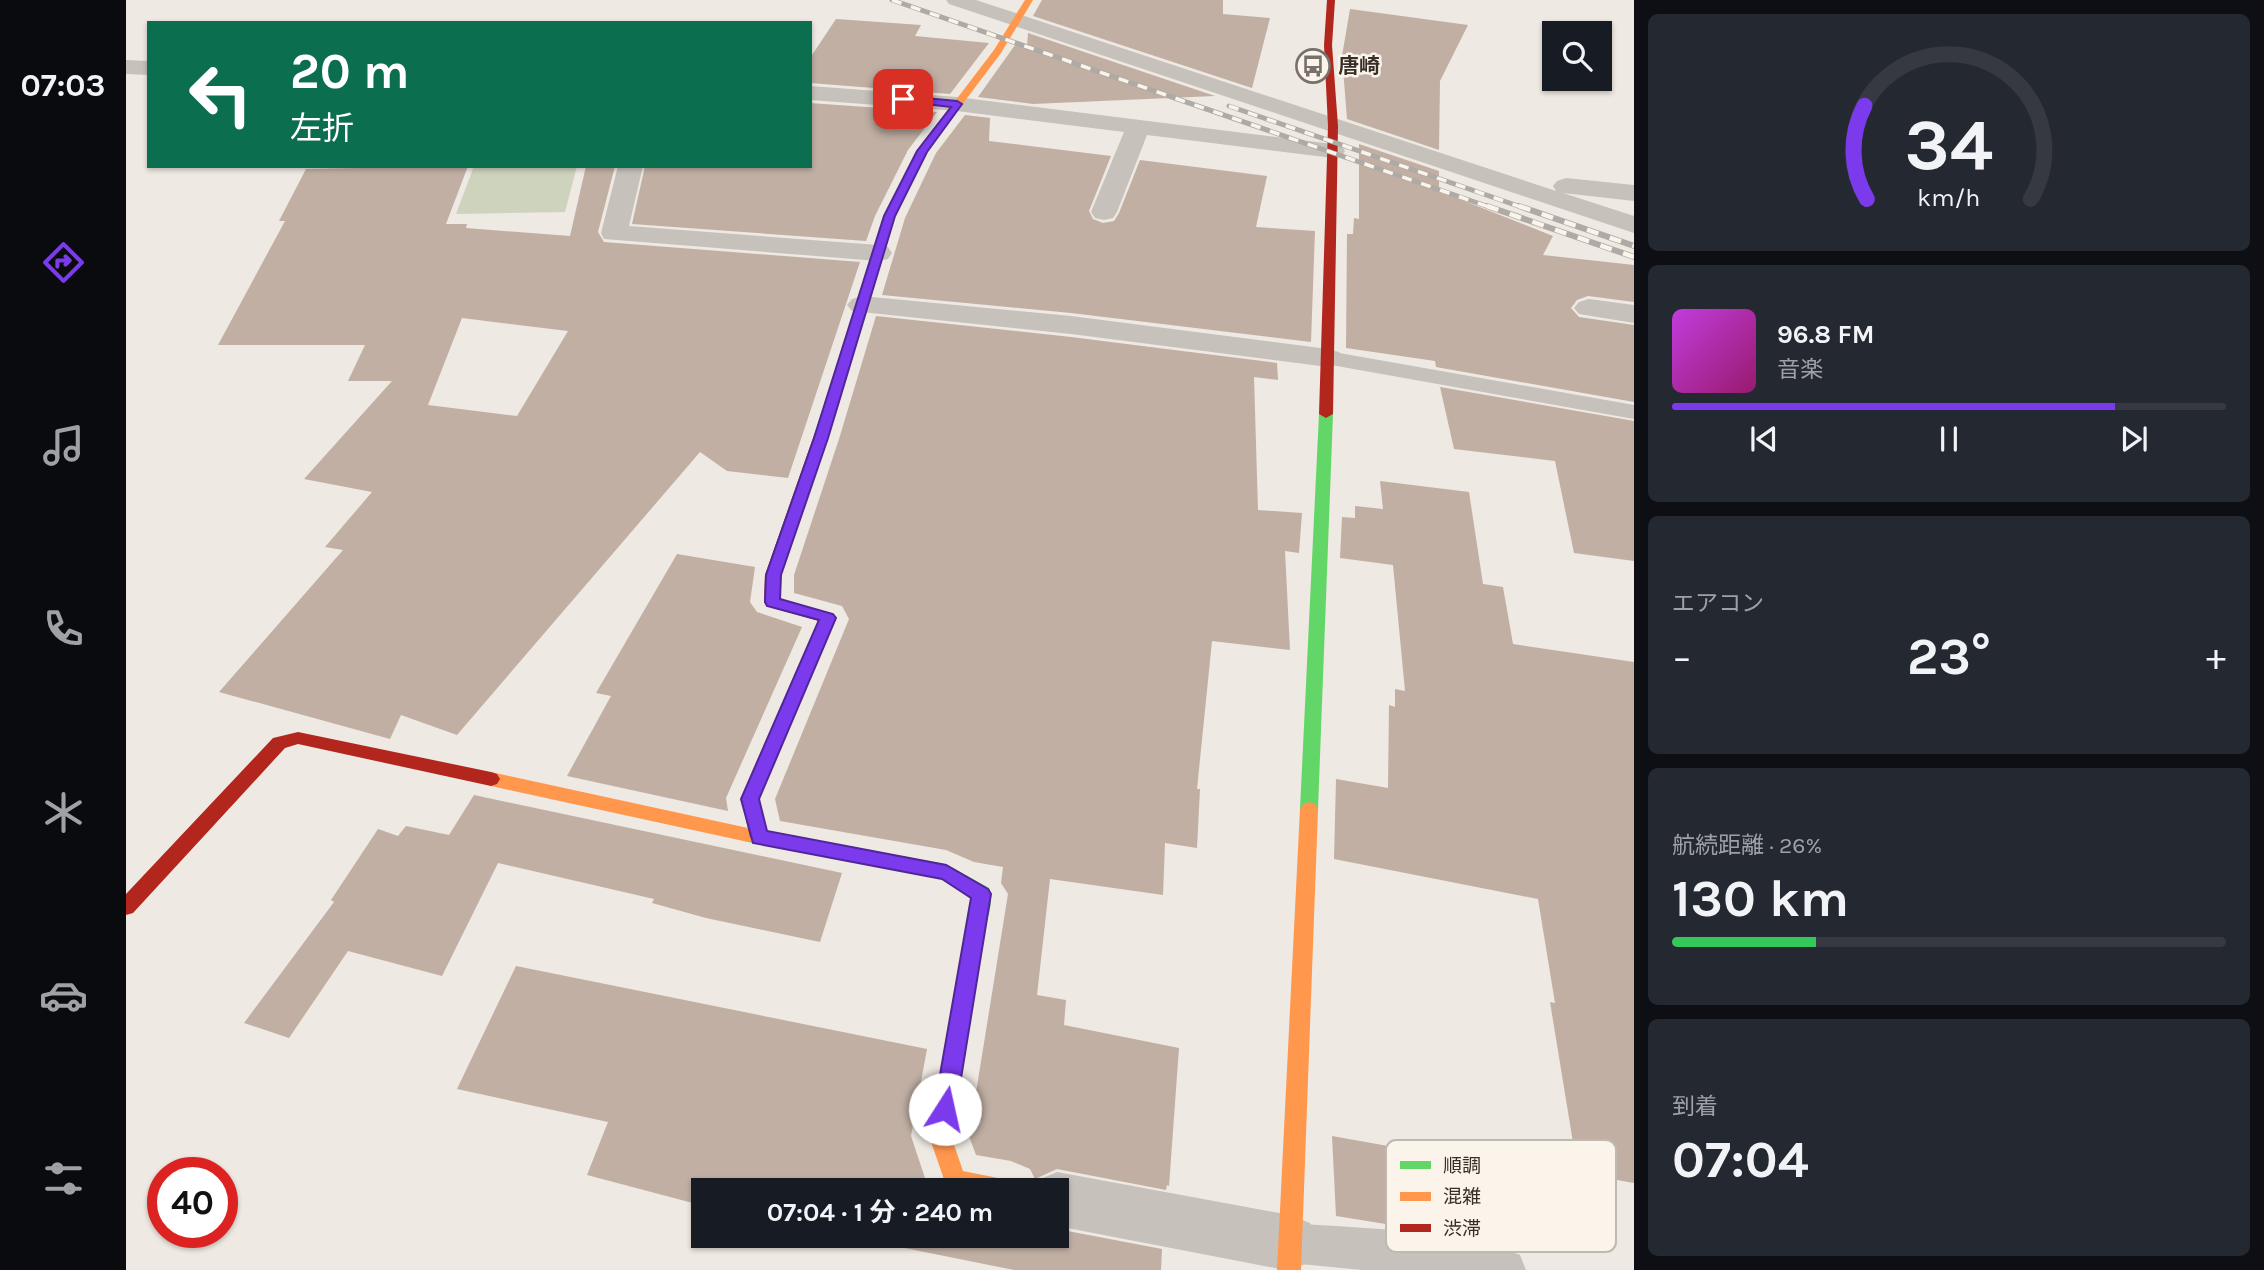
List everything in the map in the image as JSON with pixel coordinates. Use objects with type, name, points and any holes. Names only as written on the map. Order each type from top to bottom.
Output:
[{"type":"street","points":[[956,0],[1634,225]]},
{"type":"street","points":[[760,837],[750,799],[828,618],[772,602],[774,575],[821,438],[890,216],[922,151],[1018,20],[1029,0]]},
{"type":"street","points":[[1069,1202],[1289,1256],[1328,358],[1333,151],[1328,45],[1331,0]]},
{"type":"street","points":[[126,67],[147,68]]},
{"type":"street","points":[[812,93],[957,104],[1333,151]]},
{"type":"street","points":[[1104,212],[1138,127]]},
{"type":"street","points":[[630,168],[614,233],[878,253]]},
{"type":"street","points":[[1508,184],[1532,183],[1634,193]]},
{"type":"street","points":[[862,305],[1071,325],[1328,358]]},
{"type":"street","points":[[1589,308],[1634,314]]},
{"type":"street","points":[[126,907],[279,743],[298,738],[760,837],[946,872],[982,894],[940,1136],[954,1178]]},
{"type":"lane","points":[[1328,358],[1634,412]]},
{"type":"lane","points":[[1289,1256],[1444,1257],[1506,1270]]},
{"type":"green space","points":[[473,168],[576,168],[565,212],[456,214]]},
{"type":"building","points":[[1042,0],[1223,0],[1223,14],[1270,18],[1252,88],[1033,16]]},
{"type":"building","points":[[1350,9],[1468,25],[1440,81],[1439,150],[1347,119],[1342,56]]},
{"type":"building","points":[[836,19],[921,25],[915,36],[989,43],[950,94],[812,83],[812,55]]},
{"type":"building","points":[[1028,33],[1215,96],[1033,104],[978,97],[1015,45],[1027,46]]},
{"type":"building","points":[[812,103],[937,112],[908,150],[875,216],[866,241],[632,224],[645,168],[812,168]]},
{"type":"building","points":[[965,115],[990,118],[989,141],[1111,156],[1089,211],[1093,219],[1103,223],[1114,221],[1119,213],[1140,160],[1267,176],[1256,227],[1315,231],[1311,342],[1071,313],[882,295],[905,218],[936,153]]},
{"type":"building","points":[[1359,144],[1439,171],[1439,191],[1553,236],[1543,255],[1634,265],[1634,302],[1588,296],[1577,300],[1571,308],[1579,317],[1634,325],[1634,402],[1436,367],[1435,361],[1346,348],[1347,234],[1353,234],[1354,218],[1359,219]]},
{"type":"building","points":[[467,168],[446,224],[570,236],[586,168],[614,168],[598,232],[604,242],[860,262],[788,478],[727,471],[700,452],[457,735],[401,715],[390,739],[219,692],[343,550],[325,547],[372,492],[304,479],[392,381],[348,381],[365,345],[218,345],[285,221],[279,221],[306,169]],"holes":[[[462,318],[568,331],[517,416],[428,405]]]},
{"type":"building","points":[[876,316],[1277,363],[1278,380],[1254,377],[1258,510],[1302,513],[1299,553],[1285,551],[1290,650],[1212,641],[1197,789],[1200,789],[1197,848],[1165,843],[1163,895],[1050,879],[1037,995],[1066,1000],[1064,1025],[1179,1048],[1169,1186],[1167,1185],[1166,1190],[1057,1169],[1034,1178],[1030,1169],[1011,1161],[976,1155],[969,1136],[1008,894],[1001,883],[1003,867],[974,862],[946,850],[780,821],[775,799],[849,619],[842,606],[794,593],[794,575]]},
{"type":"building","points":[[1440,387],[1634,421],[1634,561],[1574,553],[1555,461],[1454,449]]},
{"type":"building","points":[[1380,481],[1469,492],[1483,584],[1503,587],[1513,644],[1634,662],[1634,1183],[1616,1180],[1616,1140],[1573,1140],[1550,1002],[1555,1003],[1538,899],[1334,859],[1336,779],[1388,788],[1389,705],[1395,707],[1395,689],[1405,691],[1393,565],[1340,558],[1342,517],[1355,518],[1355,506],[1383,509]]},
{"type":"building","points":[[677,554],[755,567],[750,602],[757,612],[802,627],[726,798],[728,811],[567,776],[611,696],[596,693]]},
{"type":"building","points":[[474,795],[842,873],[820,942],[706,918],[652,903],[654,899],[498,863],[442,976],[348,951],[289,1038],[244,1023],[334,902],[331,900],[378,829],[398,836],[406,826],[449,835]]},
{"type":"building","points":[[516,966],[927,1049],[911,1136],[925,1178],[691,1178],[691,1203],[587,1175],[608,1122],[457,1089]]},
{"type":"building","points":[[1332,1136],[1386,1146],[1386,1224],[1336,1216]]},
{"type":"building","points":[[1069,1231],[1162,1249],[1161,1270],[1014,1270],[905,1248],[1069,1248]]},
{"type":"railway","points":[[892,0],[1492,208]]},
{"type":"railway","points":[[1229,106],[1524,208]]},
{"type":"railway","points":[[1487,206],[1634,257]]},
{"type":"railway","points":[[1519,206],[1634,246]]},
{"type":"traffic: fast","points":[[1309,809],[1326,414]]},
{"type":"traffic: fast","points":[[748,835],[946,872],[982,894],[977,921]]},
{"type":"traffic: slow","points":[[825,424],[890,217],[922,151],[998,51],[1029,0]]},
{"type":"traffic: slow","points":[[491,779],[748,835]]},
{"type":"traffic: slow","points":[[1289,1270],[1309,809]]},
{"type":"traffic: slow","points":[[954,1178],[940,1136],[977,921]]},
{"type":"traffic: jam","points":[[1326,414],[1333,126],[1328,45],[1331,0]]},
{"type":"traffic: jam","points":[[759,837],[750,799],[828,618],[772,602],[773,575],[825,424]]},
{"type":"traffic: jam","points":[[126,907],[279,743],[298,738],[491,779]]},
{"type":"place","name":"唐崎","points":[[1313,66]]},
{"type":"route","points":[[903,99],[957,104],[922,151],[890,216],[821,438],[774,575],[772,602],[828,618],[750,799],[760,837],[946,872],[982,894],[945,1109]]}]
